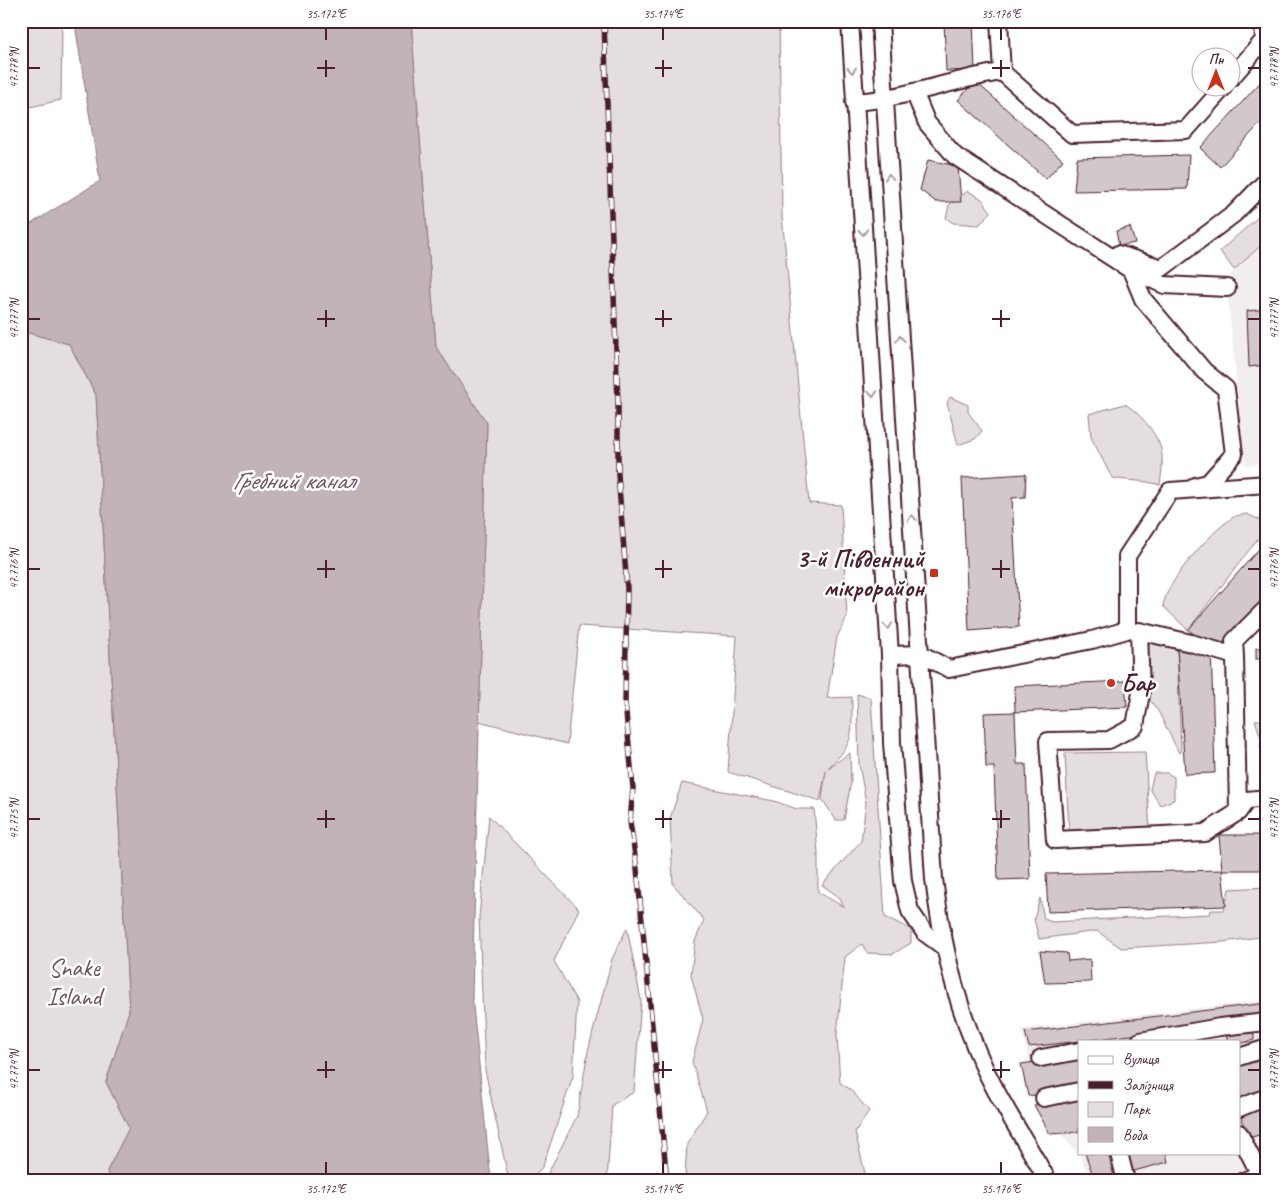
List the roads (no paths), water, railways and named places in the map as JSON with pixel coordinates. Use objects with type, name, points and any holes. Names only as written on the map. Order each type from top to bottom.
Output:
[{"type":"street","points":[[850,21],[890,655],[892,743],[903,881],[910,911],[925,933],[944,947]]},
{"type":"street","points":[[880,21],[883,100],[921,654],[934,879],[948,968],[978,1051],[996,1090],[1048,1181]]},
{"type":"street","points":[[999,21],[1002,72],[1072,134],[1186,130],[1214,98]]},
{"type":"street","points":[[1240,68],[1264,40],[1263,21]]},
{"type":"street","points":[[854,102],[883,100],[974,76],[1002,72]]},
{"type":"street","points":[[914,92],[927,123],[955,156],[1131,270],[1164,285],[1227,288]]},
{"type":"street","points":[[1096,248],[1162,268],[1234,214],[1267,180]]},
{"type":"street","points":[[1131,270],[1142,299],[1204,371],[1226,389],[1234,454],[1208,483],[1170,491],[1127,556],[1133,631],[1141,693],[1135,726],[1109,740],[1048,741],[1055,840],[1205,833],[1238,812],[1247,800],[1267,798]]},
{"type":"street","points":[[1170,491],[1267,484]]},
{"type":"street","points":[[1238,812],[1234,641],[1267,608]]},
{"type":"street","points":[[890,655],[921,654],[949,669],[1133,631],[1191,643],[1235,656]]},
{"type":"street","points":[[1151,1040],[1220,1034],[1267,1022]]},
{"type":"street","points":[[1240,1057],[1267,1048]]},
{"type":"street","points":[[1042,1058],[1078,1051]]},
{"type":"street","points":[[1044,1098],[1078,1092]]},
{"type":"street","points":[[1240,1108],[1267,1097]]},
{"type":"street","points":[[1240,1135],[1263,1176],[1243,1181]]},
{"type":"street","points":[[1119,1154],[1126,1181]]},
{"type":"water","name":"Гребний канал","points":[[78,21],[411,21],[436,347],[487,423],[472,996],[491,1181],[109,1181],[107,1171],[129,1128],[106,1082],[129,1011],[96,395],[69,344],[21,331],[21,230],[100,181],[76,31]]},
{"type":"railway","points":[[604,21],[618,404],[618,474],[627,588],[625,702],[633,788],[630,822],[637,869],[667,1181]]},
{"type":"place","name":"3-й Південний мікрорайон","points":[[934,573]]},
{"type":"place","name":"Бар","points":[[1111,683]]},
{"type":"park label","name":"Snake Island","points":[[74,982]]}]
